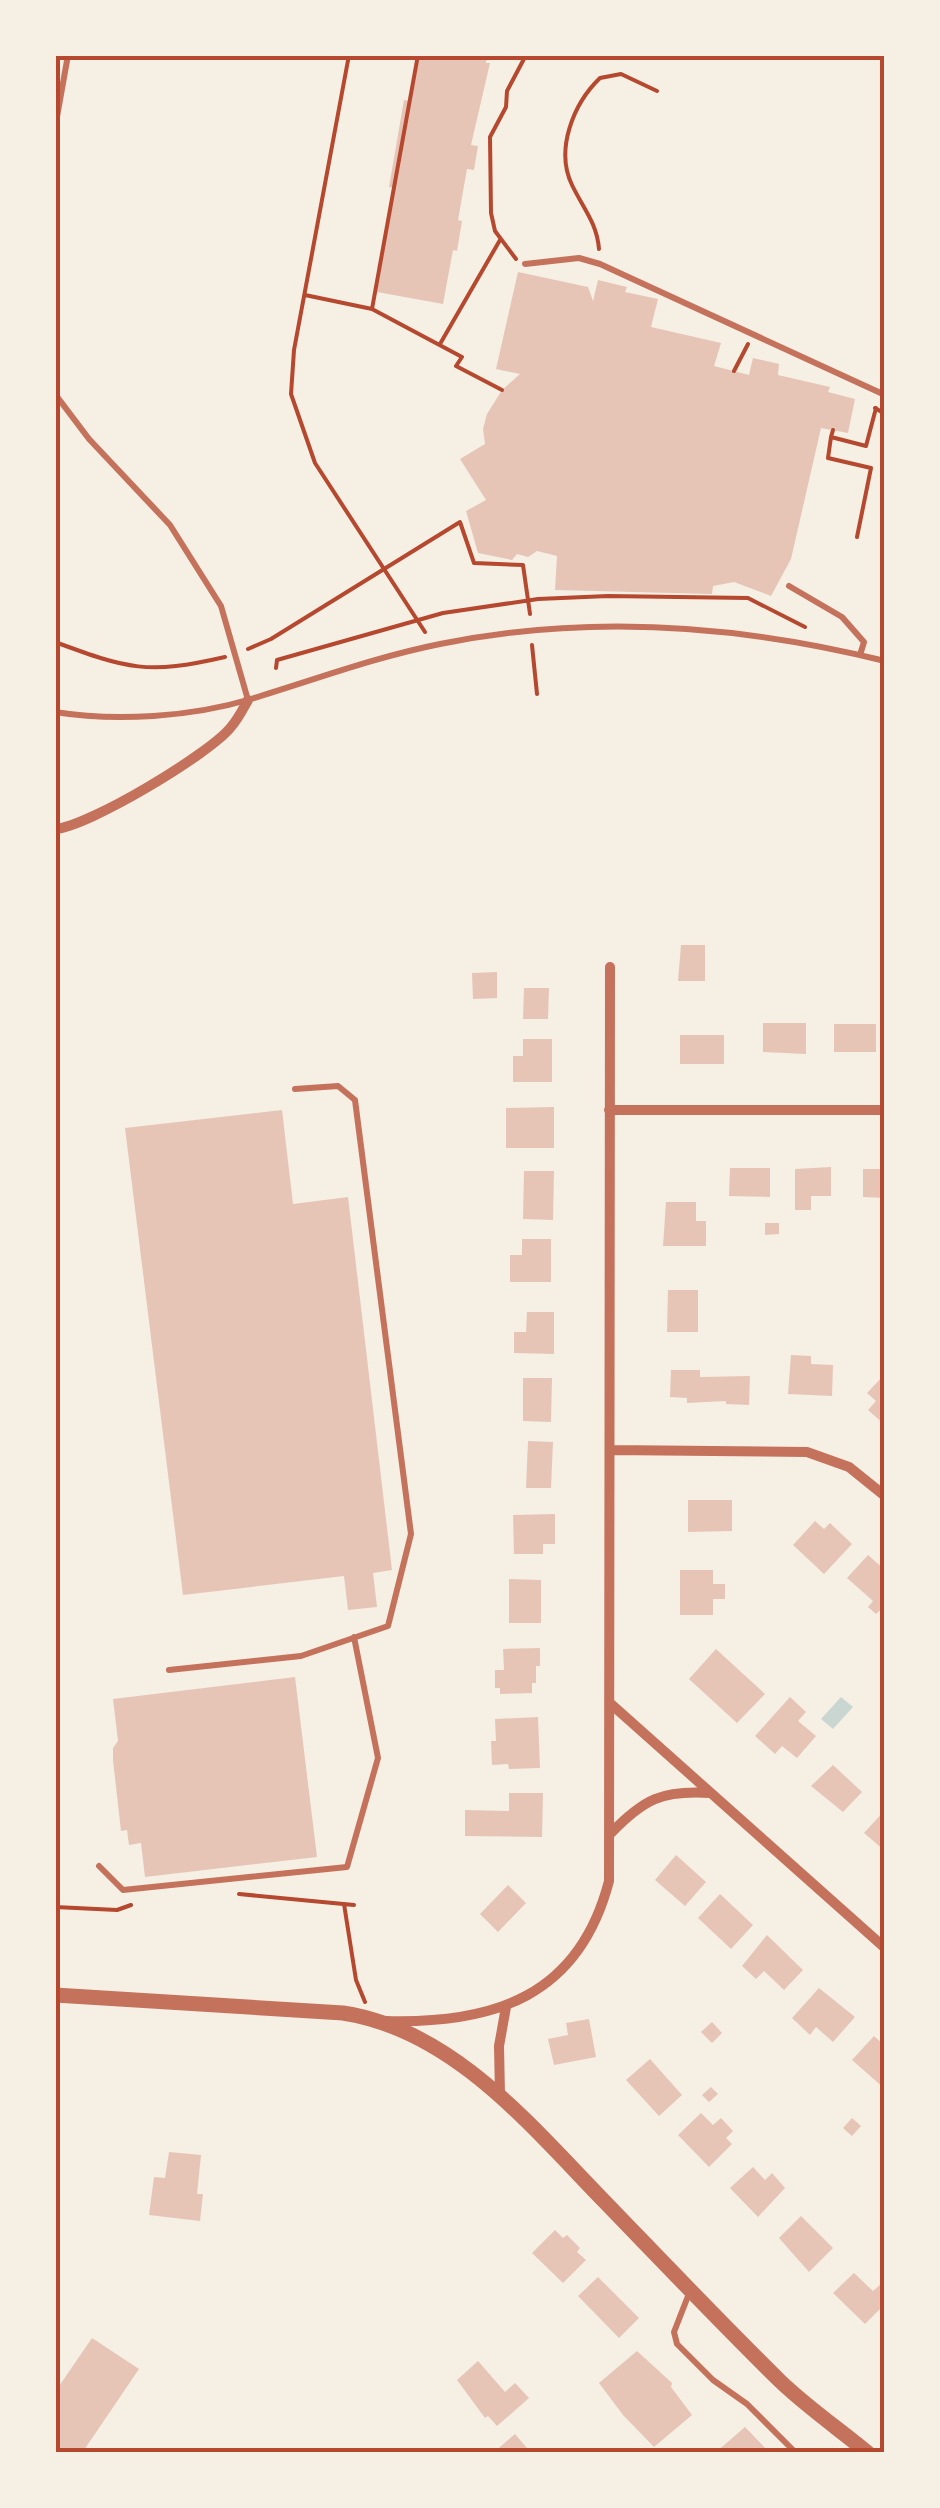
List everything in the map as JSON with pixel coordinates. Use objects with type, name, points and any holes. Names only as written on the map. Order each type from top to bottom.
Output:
[{"type":"street","points":[[55,829],[98,816],[136,795],[230,729],[248,700]]},
{"type":"street","points":[[55,1995],[333,2012],[385,2021],[442,2020],[506,2007],[548,1983],[584,1944],[604,1902],[611,1833],[610,967]]},
{"type":"street","points":[[609,1110],[885,1110]]},
{"type":"street","points":[[611,1450],[807,1452],[849,1467],[885,1496]]},
{"type":"street","points":[[611,1704],[885,1948]]},
{"type":"street","points":[[611,1833],[628,1815],[654,1798],[685,1792],[711,1793]]},
{"type":"street","points":[[501,2098],[499,2046],[506,2007]]},
{"type":"street","points":[[385,2021],[445,2053],[501,2098],[783,2384],[868,2453]]},
{"type":"lane","points":[[55,128],[68,55]]},
{"type":"lane","points":[[525,264],[579,258],[600,264],[885,394]]},
{"type":"lane","points":[[55,394],[89,439],[170,524],[221,606],[248,700]]},
{"type":"lane","points":[[789,586],[842,617],[864,642],[860,655]]},
{"type":"lane","points":[[55,712],[84,717],[151,716],[248,700],[367,660],[441,644],[580,627],[683,628],[765,637],[885,661]]},
{"type":"lane","points":[[169,1670],[301,1656],[388,1626],[411,1534],[355,1100],[338,1086],[296,1089]]},
{"type":"lane","points":[[99,1866],[123,1890],[347,1867],[378,1758],[354,1638]]},
{"type":"lane","points":[[691,2290],[674,2332],[677,2344],[713,2380],[747,2404],[796,2453]]},
{"type":"path","points":[[349,55],[291,377],[296,414],[316,463],[425,632]]},
{"type":"path","points":[[372,309],[418,55]]},
{"type":"path","points":[[525,264],[500,240],[490,213],[490,137],[506,106],[507,90],[526,55]]},
{"type":"path","points":[[600,264],[597,230],[570,182],[566,166],[568,132],[581,104],[600,78],[620,74],[656,91]]},
{"type":"path","points":[[440,344],[500,240]]},
{"type":"path","points":[[305,295],[372,309],[462,357],[456,366],[502,390]]},
{"type":"path","points":[[734,371],[752,336]]},
{"type":"path","points":[[831,437],[866,446],[876,408]]},
{"type":"path","points":[[833,430],[828,458],[870,468],[857,537]]},
{"type":"path","points":[[55,642],[139,669],[169,668],[235,654],[271,638],[460,522],[474,563],[523,566],[530,614]]},
{"type":"path","points":[[276,668],[277,660],[416,620],[526,600],[608,596],[748,598],[806,627]]},
{"type":"path","points":[[532,645],[537,694]]},
{"type":"path","points":[[230,1893],[354,1905]]},
{"type":"path","points":[[55,1907],[117,1910],[138,1902]]},
{"type":"path","points":[[344,1904],[356,1980]]},
{"type":"shaded area","points":[[841,1697],[853,1707],[833,1729],[821,1719]]},
{"type":"building","points":[[419,55],[487,55],[486,63],[490,63],[471,145],[478,146],[474,170],[467,169],[457,251],[453,250],[443,304],[377,292],[395,188],[389,187],[404,100],[410,101]]},
{"type":"building","points":[[518,272],[588,287],[593,301],[598,280],[627,287],[625,292],[658,299],[651,327],[721,343],[714,366],[749,375],[753,358],[779,364],[778,375],[830,387],[828,392],[855,399],[848,433],[821,428],[791,559],[771,596],[734,582],[713,586],[712,594],[555,590],[557,556],[537,551],[528,557],[517,554],[512,560],[478,553],[466,511],[486,500],[460,459],[485,444],[487,414],[502,390],[520,374],[496,369]]},
{"type":"building","points":[[681,945],[705,945],[705,981],[678,981]]},
{"type":"building","points":[[497,972],[497,998],[473,999],[472,973]]},
{"type":"building","points":[[524,988],[549,988],[548,1019],[523,1019]]},
{"type":"building","points":[[763,1023],[806,1023],[806,1054],[763,1052]]},
{"type":"building","points":[[834,1024],[876,1024],[876,1052],[834,1052]]},
{"type":"building","points":[[680,1035],[724,1035],[724,1064],[680,1064]]},
{"type":"building","points":[[523,1039],[552,1039],[552,1082],[513,1082],[513,1056],[523,1056]]},
{"type":"building","points":[[554,1107],[554,1148],[506,1148],[506,1108]]},
{"type":"building","points":[[282,1110],[293,1204],[348,1197],[392,1570],[373,1573],[377,1607],[348,1610],[344,1576],[183,1595],[125,1128]]},
{"type":"building","points":[[831,1167],[831,1196],[811,1196],[811,1210],[795,1210],[795,1169]]},
{"type":"building","points":[[730,1168],[770,1168],[770,1197],[729,1196]]},
{"type":"building","points":[[863,1169],[885,1169],[885,1198],[863,1197]]},
{"type":"building","points":[[524,1171],[554,1171],[553,1220],[523,1219]]},
{"type":"building","points":[[666,1202],[696,1202],[696,1221],[706,1221],[706,1246],[663,1246]]},
{"type":"building","points":[[765,1223],[779,1223],[779,1234],[765,1235]]},
{"type":"building","points":[[522,1239],[551,1239],[551,1282],[510,1282],[510,1255],[522,1255]]},
{"type":"building","points":[[668,1290],[698,1290],[698,1332],[667,1332]]},
{"type":"building","points":[[527,1312],[554,1312],[554,1354],[514,1353],[514,1332],[526,1332]]},
{"type":"building","points":[[791,1355],[811,1356],[811,1364],[833,1365],[832,1396],[788,1394]]},
{"type":"building","points":[[671,1370],[700,1370],[700,1377],[750,1376],[749,1405],[726,1401],[687,1403],[687,1398],[670,1397]]},
{"type":"building","points":[[885,1374],[885,1425],[868,1410],[876,1401],[867,1393]]},
{"type":"building","points":[[523,1378],[552,1378],[551,1422],[523,1421]]},
{"type":"building","points":[[528,1441],[553,1442],[551,1488],[526,1488]]},
{"type":"building","points":[[688,1500],[732,1500],[732,1531],[688,1532]]},
{"type":"building","points":[[555,1514],[555,1544],[543,1544],[543,1554],[514,1554],[513,1515]]},
{"type":"building","points":[[815,1521],[824,1529],[830,1523],[852,1544],[824,1574],[793,1545]]},
{"type":"building","points":[[868,1555],[885,1570],[885,1606],[876,1614],[868,1607],[873,1601],[847,1578]]},
{"type":"building","points":[[680,1570],[713,1570],[713,1584],[725,1584],[725,1599],[713,1599],[713,1615],[680,1615]]},
{"type":"building","points":[[509,1579],[541,1580],[541,1623],[509,1623]]},
{"type":"building","points":[[540,1648],[540,1666],[536,1666],[532,1693],[500,1694],[500,1688],[495,1688],[495,1670],[504,1670],[503,1649]]},
{"type":"building","points":[[716,1649],[765,1694],[737,1723],[689,1679]]},
{"type":"building","points":[[295,1677],[317,1857],[145,1877],[141,1843],[129,1845],[127,1830],[121,1831],[113,1760],[113,1748],[118,1741],[113,1699]]},
{"type":"building","points":[[790,1697],[806,1712],[798,1721],[816,1736],[797,1758],[782,1746],[775,1754],[755,1736]]},
{"type":"building","points":[[538,1717],[540,1768],[492,1765],[495,1719]]},
{"type":"building","points":[[833,1765],[862,1792],[843,1812],[811,1786]]},
{"type":"building","points":[[509,1793],[543,1793],[542,1837],[465,1836],[465,1810],[509,1811]]},
{"type":"building","points":[[885,1810],[885,1851],[864,1833]]},
{"type":"building","points":[[676,1855],[706,1882],[685,1906],[655,1880]]},
{"type":"building","points":[[508,1885],[526,1903],[498,1932],[480,1914]]},
{"type":"building","points":[[720,1894],[753,1925],[731,1949],[698,1918]]},
{"type":"building","points":[[767,1935],[803,1970],[784,1990],[764,1971],[756,1979],[742,1966]]},
{"type":"building","points":[[819,1988],[855,2017],[833,2042],[816,2027],[810,2035],[792,2018]]},
{"type":"building","points":[[589,2019],[596,2057],[554,2065],[548,2039],[568,2035],[566,2023]]},
{"type":"building","points":[[712,2022],[722,2033],[712,2043],[701,2032]]},
{"type":"building","points":[[874,2036],[885,2046],[885,2089],[852,2060]]},
{"type":"building","points":[[650,2059],[682,2095],[659,2116],[626,2080]]},
{"type":"building","points":[[711,2087],[718,2094],[709,2102],[702,2095]]},
{"type":"building","points":[[701,2113],[713,2125],[721,2118],[733,2131],[726,2138],[732,2144],[709,2167],[678,2135]]},
{"type":"building","points":[[852,2118],[861,2126],[852,2136],[843,2128]]},
{"type":"building","points":[[169,2152],[201,2155],[197,2194],[203,2194],[200,2221],[149,2215],[154,2177],[165,2178]]},
{"type":"building","points":[[753,2167],[765,2180],[772,2173],[785,2188],[758,2217],[730,2188]]},
{"type":"building","points":[[801,2216],[833,2248],[809,2272],[779,2238]]},
{"type":"building","points":[[555,2230],[563,2238],[567,2235],[586,2260],[563,2283],[532,2253]]},
{"type":"building","points":[[854,2273],[873,2291],[882,2283],[885,2286],[885,2304],[865,2324],[833,2293]]},
{"type":"building","points":[[598,2277],[639,2318],[619,2338],[578,2296]]},
{"type":"building","points":[[92,2338],[139,2369],[82,2453],[55,2453],[55,2392]]},
{"type":"building","points":[[637,2351],[672,2383],[692,2415],[654,2447],[599,2383]]},
{"type":"building","points":[[478,2361],[505,2392],[515,2383],[529,2398],[497,2426],[488,2416],[485,2418],[457,2380]]},
{"type":"building","points":[[745,2427],[770,2453],[714,2453],[723,2446]]},
{"type":"building","points":[[515,2434],[531,2453],[493,2453]]}]
